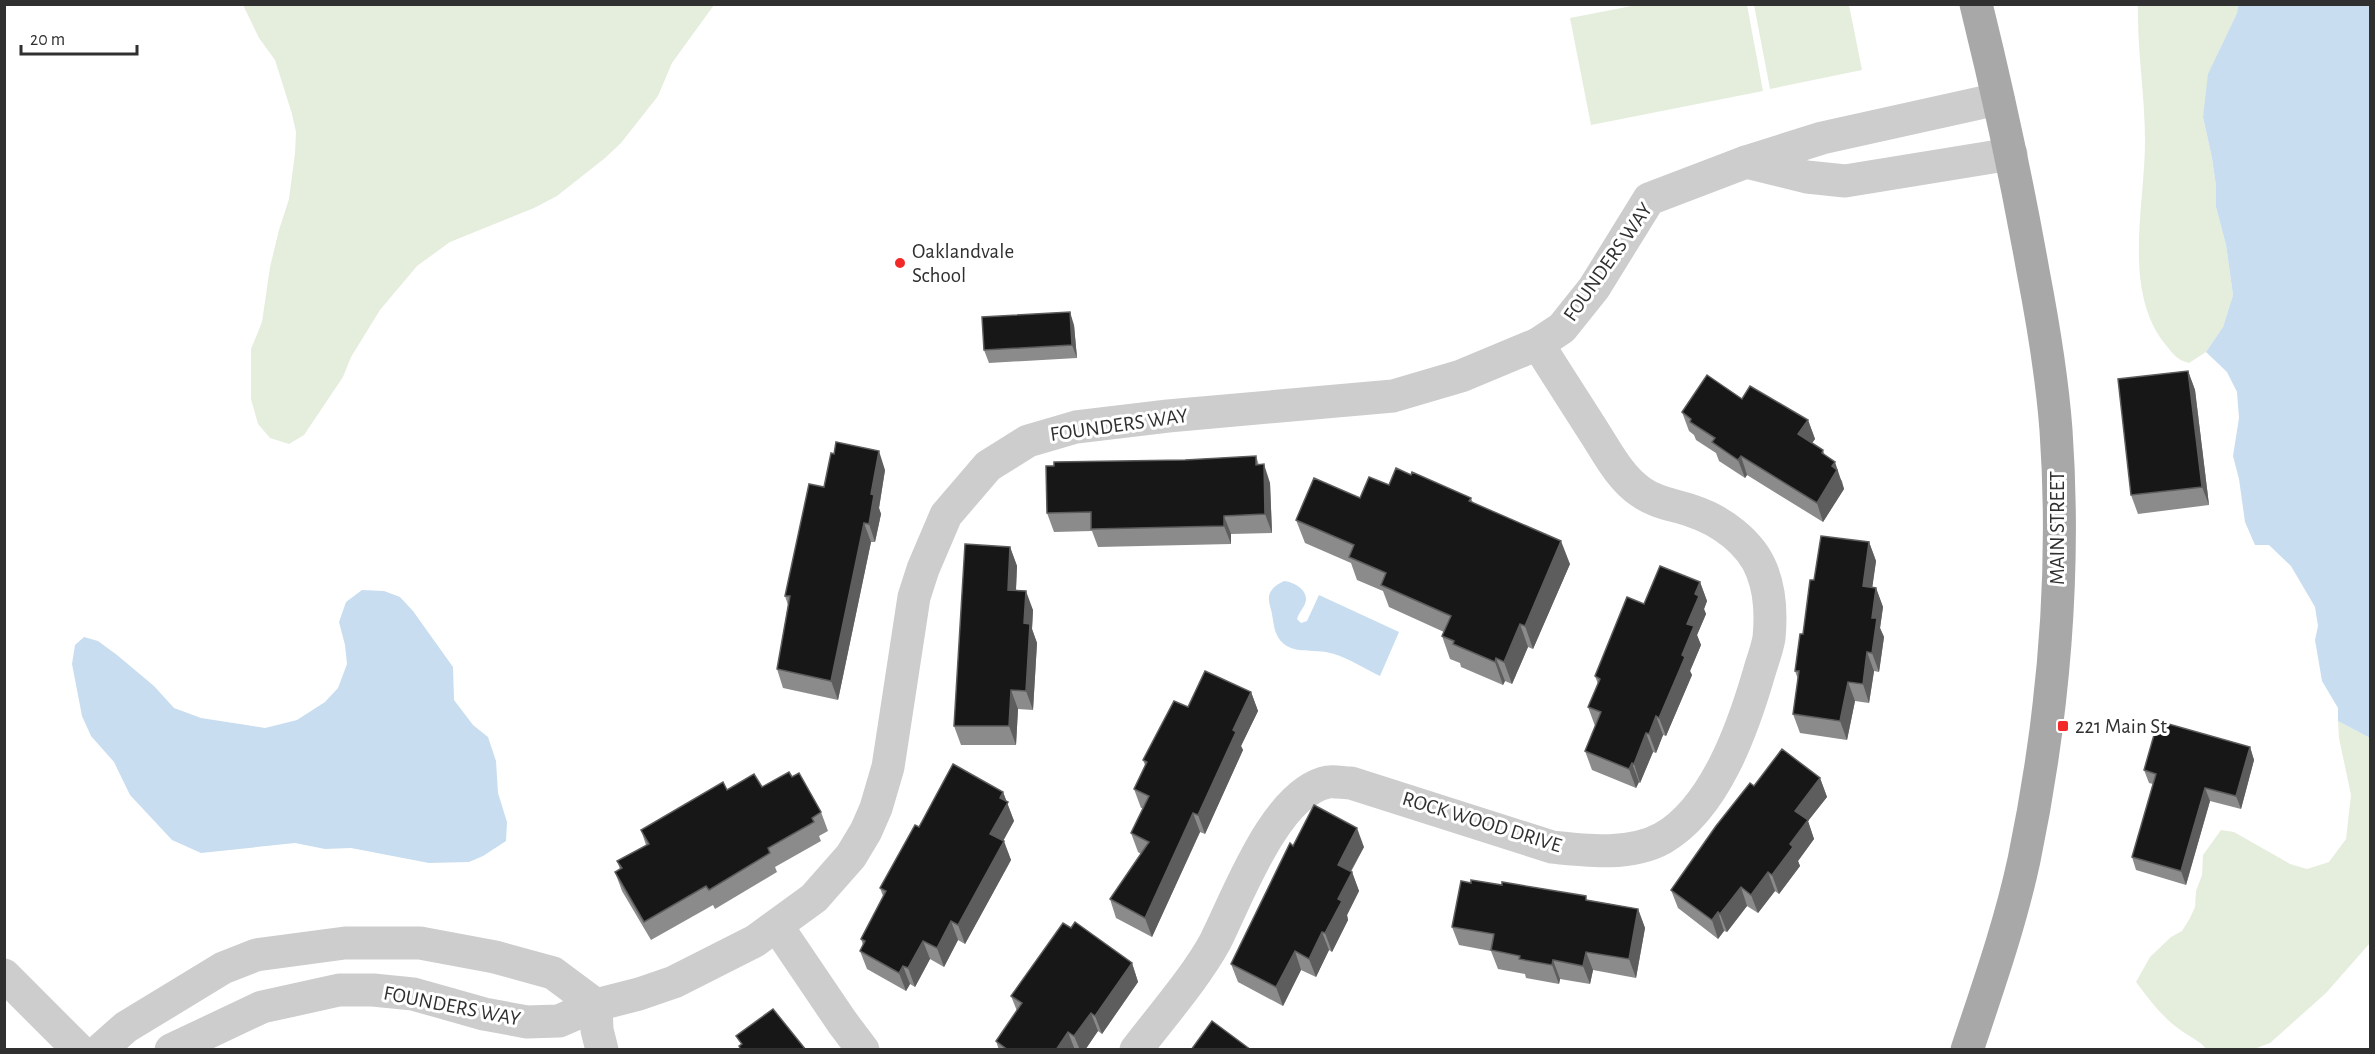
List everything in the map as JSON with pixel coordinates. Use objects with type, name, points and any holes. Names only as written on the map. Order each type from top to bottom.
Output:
[{"type":"main road","name":"MAIN STREET","points":[[1967,1050],[2008,924],[2024,861],[2041,756],[2057,612],[2058,520],[2056,429],[2044,332],[2011,154],[1976,4]]},
{"type":"street","name":"FOUNDERS WAY","points":[[171,1050],[262,1007],[339,990],[413,994],[484,1014],[527,1022],[559,1021],[596,1005],[674,982],[755,940],[814,898],[852,856],[866,831],[876,808],[888,767],[914,597],[923,569],[946,515],[988,466],[1028,441],[1076,427],[1168,416],[1393,396],[1461,376],[1538,344],[1562,328],[1578,310],[1649,199],[1746,162],[1822,138],[1998,99]]},
{"type":"street","points":[[1746,162],[1807,177],[1845,181],[2011,154]]},
{"type":"street","name":"ROCK WOOD DRIVE","points":[[1136,1050],[1205,958],[1262,846],[1275,826],[1308,790],[1328,782],[1351,783],[1552,847],[1580,850],[1630,849],[1661,839],[1683,825],[1700,806],[1721,771],[1750,706],[1769,640],[1770,608],[1762,571],[1743,542],[1715,521],[1692,511],[1660,502],[1642,493],[1628,481],[1538,344]]},
{"type":"street","points":[[777,926],[863,1050]]},
{"type":"street","points":[[100,1050],[126,1027],[223,968],[256,955],[345,943],[420,943],[495,957],[553,973],[596,1005],[597,1030],[602,1050]]},
{"type":"street","points":[[4,975],[79,1050]]},
{"type":"green space","points":[[1642,4],[1747,5],[1763,91],[1591,125],[1570,18]]},
{"type":"green space","points":[[243,5],[714,5],[672,63],[658,96],[621,143],[605,158],[557,196],[534,208],[450,242],[417,266],[380,310],[351,357],[343,377],[304,435],[289,444],[270,438],[258,424],[251,399],[251,349],[262,322],[270,267],[289,199],[296,132],[275,60],[259,38]]},
{"type":"green space","points":[[1754,5],[1849,5],[1862,70],[1770,89]]},
{"type":"green space","points":[[2138,5],[2238,5],[2237,13],[2220,49],[2203,117],[2212,158],[2216,207],[2226,245],[2233,295],[2223,327],[2206,352],[2189,363],[2173,354],[2152,322],[2144,298],[2140,273],[2140,219],[2145,141]]},
{"type":"green space","points":[[2338,721],[2370,738],[2370,943],[2326,993],[2270,1043],[2254,1049],[2206,1049],[2167,1019],[2136,982],[2150,957],[2171,937],[2182,931],[2190,918],[2195,907],[2196,891],[2202,875],[2203,855],[2221,830],[2234,832],[2290,864],[2307,869],[2329,862],[2346,839],[2351,795],[2339,738]]},
{"type":"water","points":[[2238,5],[2370,5],[2370,738],[2338,721],[2338,708],[2322,681],[2315,640],[2318,626],[2315,607],[2291,566],[2269,545],[2255,545],[2245,522],[2233,456],[2239,418],[2237,392],[2227,372],[2206,352],[2223,327],[2233,295],[2226,245],[2216,207],[2212,158],[2203,117],[2208,74],[2237,13]]},
{"type":"water","points":[[1284,581],[1299,587],[1306,596],[1297,619],[1301,623],[1307,621],[1319,595],[1399,632],[1380,676],[1340,656],[1286,646],[1276,633],[1269,601],[1274,588]]},
{"type":"water","points":[[362,590],[384,591],[400,597],[413,611],[453,667],[454,700],[473,725],[488,737],[496,761],[498,793],[507,822],[506,841],[469,862],[429,863],[351,848],[325,849],[295,843],[201,853],[172,840],[130,795],[114,762],[91,736],[82,716],[72,664],[75,645],[84,637],[98,641],[154,686],[174,708],[201,718],[265,728],[297,720],[325,702],[338,688],[347,664],[339,622],[346,602]]},
{"type":"building","points":[[1070,312],[1072,345],[984,350],[982,317]]},
{"type":"building","points":[[2188,371],[2202,487],[2131,495],[2118,379]]},
{"type":"building","points":[[1707,375],[1742,399],[1750,386],[1808,420],[1798,434],[1823,450],[1822,453],[1835,462],[1832,466],[1837,470],[1817,503],[1741,456],[1738,460],[1712,442],[1715,438],[1690,422],[1691,419],[1682,412]]},
{"type":"building","points":[[836,442],[879,451],[871,494],[874,495],[869,524],[864,523],[831,681],[777,669],[790,596],[785,596],[809,484],[824,487],[831,453],[834,454]]},
{"type":"building","points":[[1256,456],[1256,465],[1264,464],[1265,514],[1224,516],[1224,526],[1091,529],[1091,512],[1047,513],[1046,466],[1054,466],[1054,462],[1185,460]]},
{"type":"building","points":[[1396,468],[1411,475],[1412,472],[1471,498],[1469,501],[1561,541],[1525,626],[1520,624],[1504,662],[1496,658],[1495,662],[1453,644],[1454,641],[1442,636],[1451,616],[1381,585],[1386,573],[1349,557],[1354,545],[1296,520],[1314,478],[1360,498],[1369,477],[1389,485]]},
{"type":"building","points":[[1821,536],[1869,542],[1863,586],[1876,588],[1872,618],[1877,618],[1872,653],[1867,652],[1863,684],[1848,682],[1840,721],[1793,714],[1799,671],[1795,671],[1800,634],[1803,634],[1810,580],[1814,580]]},
{"type":"building","points":[[965,544],[1010,547],[1008,590],[1026,591],[1024,623],[1030,624],[1026,691],[1011,690],[1009,726],[954,726]]},
{"type":"building","points":[[1660,566],[1700,582],[1695,594],[1699,596],[1687,624],[1694,626],[1682,655],[1685,657],[1659,718],[1656,716],[1649,734],[1646,733],[1634,764],[1632,763],[1629,769],[1585,751],[1601,712],[1588,707],[1600,679],[1595,676],[1627,597],[1644,604]]},
{"type":"building","points":[[1205,671],[1251,692],[1233,730],[1236,732],[1198,815],[1193,813],[1145,918],[1110,899],[1149,842],[1131,833],[1149,796],[1134,789],[1147,762],[1143,760],[1174,701],[1188,707]]},
{"type":"building","points":[[2158,721],[2250,747],[2236,796],[2205,788],[2181,871],[2132,857],[2156,774],[2144,770]]},
{"type":"building","points":[[1782,749],[1820,778],[1795,811],[1808,820],[1790,844],[1793,847],[1772,875],[1768,872],[1751,895],[1741,887],[1720,914],[1718,912],[1712,920],[1671,890],[1716,826],[1750,783],[1754,786]]},
{"type":"building","points":[[953,764],[1003,792],[1000,798],[1008,802],[990,834],[1004,841],[958,925],[951,921],[937,948],[923,941],[908,968],[903,966],[899,973],[860,951],[865,941],[861,939],[886,891],[880,888],[915,825],[919,827]]},
{"type":"building","points":[[789,772],[792,777],[799,773],[821,812],[812,818],[814,822],[768,848],[770,853],[709,890],[706,886],[644,922],[615,872],[622,868],[617,861],[649,844],[641,830],[723,782],[727,790],[754,774],[762,787]]},
{"type":"building","points":[[1314,805],[1357,828],[1338,865],[1352,872],[1338,899],[1342,901],[1325,933],[1322,932],[1309,959],[1295,951],[1276,987],[1231,964],[1290,843],[1293,846]]},
{"type":"building","points":[[1471,880],[1502,885],[1502,882],[1586,896],[1586,900],[1638,909],[1629,959],[1586,952],[1583,966],[1553,960],[1552,965],[1519,959],[1520,956],[1491,950],[1494,934],[1452,927],[1461,881],[1471,883]]},
{"type":"building","points":[[1075,922],[1132,963],[1095,1016],[1091,1013],[1074,1036],[1068,1032],[1056,1050],[1008,1050],[996,1041],[1022,1003],[1011,996],[1063,923],[1071,928]]},
{"type":"building","points":[[773,1009],[806,1050],[741,1050],[739,1046],[742,1044],[736,1036]]},
{"type":"building","points":[[1212,1021],[1251,1050],[1191,1050]]},
{"type":"place","name":"Oaklandvale School","points":[[900,263]]},
{"type":"place","name":"221 Main St","points":[[2063,726]]}]
